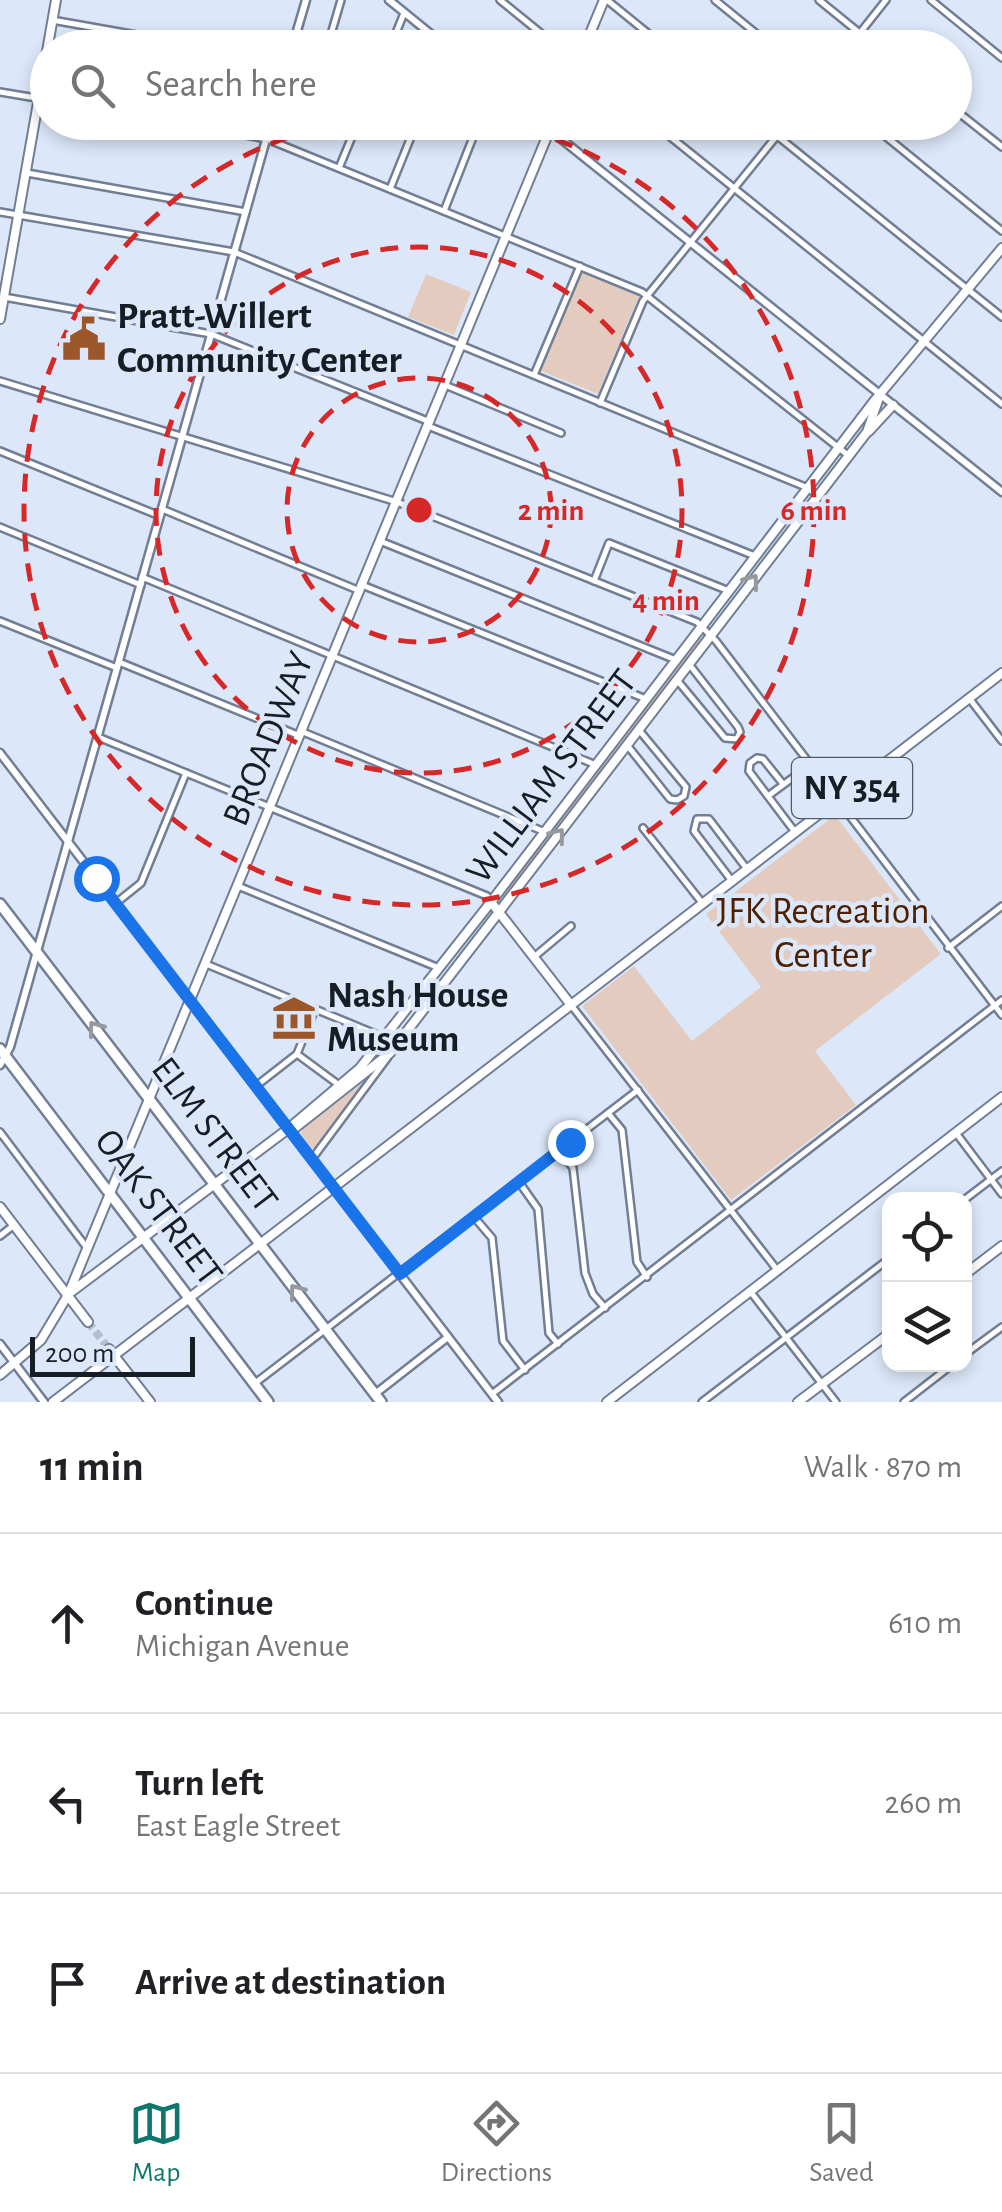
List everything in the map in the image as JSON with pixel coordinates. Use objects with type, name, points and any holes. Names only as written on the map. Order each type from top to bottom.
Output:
[{"type":"highway","name":"ELM STREET","points":[[0,904],[378,1398]]},
{"type":"highway","name":"OAK STREET","points":[[2,1057],[268,1402]]},
{"type":"highway","points":[[366,1402],[378,1398]]},
{"type":"main road","points":[[51,30],[56,0]]},
{"type":"main road","points":[[592,30],[605,0]]},
{"type":"main road","points":[[0,319],[33,140]]},
{"type":"main road","name":"BROADWAY","points":[[0,1375],[41,1340],[68,1295],[546,140]]},
{"type":"main road","name":"WILLIAM STREET","points":[[68,1295],[216,1184],[360,1068],[880,395],[1002,248]]},
{"type":"main road","name":"WILLIAM STREET","points":[[288,1128],[296,1127],[390,1052],[867,432],[880,395]]},
{"type":"main road","points":[[867,432],[875,428],[892,405]]},
{"type":"main road","name":"NY 354","points":[[571,1005],[1002,673]]},
{"type":"main road","points":[[53,1402],[112,1352],[189,1300],[571,1005],[491,902]]},
{"type":"main road","points":[[607,1402],[1002,1098]]},
{"type":"main road","points":[[0,1207],[88,1322]]},
{"type":"main road","points":[[972,1268],[1002,1246]]},
{"type":"main road","points":[[798,1402],[882,1338]]},
{"type":"main road","points":[[112,1352],[150,1402]]},
{"type":"street","points":[[297,30],[306,0]]},
{"type":"street","points":[[333,30],[341,0]]},
{"type":"street","points":[[389,0],[426,30]]},
{"type":"street","points":[[500,0],[537,30]]},
{"type":"street","points":[[605,0],[643,30]]},
{"type":"street","points":[[714,0],[752,30]]},
{"type":"street","points":[[819,0],[856,30]]},
{"type":"street","points":[[862,30],[886,0]]},
{"type":"street","points":[[931,0],[968,30]]},
{"type":"street","points":[[397,30],[404,12]]},
{"type":"street","points":[[52,20],[108,30]]},
{"type":"street","points":[[972,33],[1002,58]]},
{"type":"street","points":[[0,92],[30,98]]},
{"type":"street","points":[[972,123],[1002,147]]},
{"type":"street","points":[[2,1057],[37,952],[266,140]]},
{"type":"street","points":[[269,140],[648,296],[849,456]]},
{"type":"street","points":[[339,168],[351,140]]},
{"type":"street","points":[[390,189],[410,140]]},
{"type":"street","points":[[444,210],[472,140]]},
{"type":"street","points":[[569,140],[1002,492]]},
{"type":"street","points":[[674,140],[1002,404]]},
{"type":"street","points":[[600,403],[648,296],[774,140]]},
{"type":"street","points":[[782,140],[1002,317]]},
{"type":"street","points":[[890,140],[1002,231]]},
{"type":"street","points":[[25,172],[246,212]]},
{"type":"street","points":[[0,212],[234,252],[808,488],[818,496]]},
{"type":"street","points":[[534,376],[580,266]]},
{"type":"street","points":[[4,297],[211,334],[755,556]]},
{"type":"street","points":[[0,381],[397,502],[702,627],[1002,1015]]},
{"type":"street","points":[[445,386],[561,433]]},
{"type":"street","points":[[0,451],[646,699]]},
{"type":"street","points":[[0,527],[333,656],[596,764]]},
{"type":"street","points":[[380,542],[676,660]]},
{"type":"street","points":[[594,581],[609,543],[729,591]]},
{"type":"street","points":[[0,621],[301,734],[545,832]]},
{"type":"street","points":[[677,680],[726,738],[736,739],[738,726],[689,664]]},
{"type":"street","points":[[969,698],[1002,742]]},
{"type":"street","points":[[627,745],[670,799],[684,796],[686,787],[639,730]]},
{"type":"street","points":[[98,736],[487,896],[491,902]]},
{"type":"street","points":[[0,752],[498,1402]]},
{"type":"street","points":[[783,784],[763,759],[754,759],[750,771],[795,832]]},
{"type":"street","points":[[768,796],[810,764]]},
{"type":"street","points":[[116,904],[141,884],[186,773]]},
{"type":"street","points":[[732,881],[694,830],[697,819],[709,819],[747,869]]},
{"type":"street","points":[[643,828],[703,904]]},
{"type":"street","points":[[238,886],[440,969]]},
{"type":"street","points":[[948,948],[1002,906]]},
{"type":"street","points":[[534,957],[572,926]]},
{"type":"street","points":[[206,964],[386,1038]]},
{"type":"street","points":[[482,1402],[1002,1000]]},
{"type":"street","points":[[571,1005],[778,1271]]},
{"type":"street","points":[[256,1086],[297,1054],[315,1009]]},
{"type":"street","name":"WILLIAM STREET","points":[[312,1159],[390,1052]]},
{"type":"street","points":[[297,1054],[339,1085]]},
{"type":"street","points":[[254,1384],[638,1090]]},
{"type":"street","points":[[608,1113],[622,1130],[636,1262],[647,1276]]},
{"type":"street","points":[[0,1132],[87,1248]]},
{"type":"street","points":[[956,1134],[1002,1194]]},
{"type":"street","points":[[560,1150],[574,1168],[585,1273],[593,1294],[605,1308]]},
{"type":"street","points":[[972,1194],[1002,1171]]},
{"type":"street","points":[[519,1182],[538,1209],[549,1333],[558,1344]]},
{"type":"street","points":[[474,1217],[492,1238],[503,1341],[525,1370]]},
{"type":"street","points":[[0,1236],[14,1225]]},
{"type":"street","points":[[708,1400],[882,1264]]},
{"type":"street","points":[[750,1292],[836,1402]]},
{"type":"street","points":[[972,1349],[1002,1327]]},
{"type":"street","points":[[378,1398],[448,1336]]},
{"type":"street","points":[[0,1344],[44,1402]]},
{"type":"street","points":[[904,1402],[942,1372]]},
{"type":"green space","points":[[582,273],[639,296],[598,394],[541,371]]},
{"type":"green space","points":[[426,274],[471,292],[454,335],[408,317]]},
{"type":"green space","points":[[698,638],[702,641],[504,899],[502,896],[519,868]]},
{"type":"green space","name":"JFK Recreation Center","points":[[835,815],[941,954],[815,1051],[856,1105],[731,1200],[582,1006],[634,966],[692,1041],[761,987],[706,914]]},
{"type":"green space","points":[[372,1076],[318,1148],[311,1148],[301,1134],[303,1128]]},
{"type":"tunnel","points":[[88,1322],[109,1349]]},
{"type":"place","name":"Pratt-Willert Community Center","points":[[84,339]]},
{"type":"place","name":"Nash House Museum","points":[[294,1018]]},
{"type":"route","points":[[96,878],[400,1274],[570,1142]]}]
